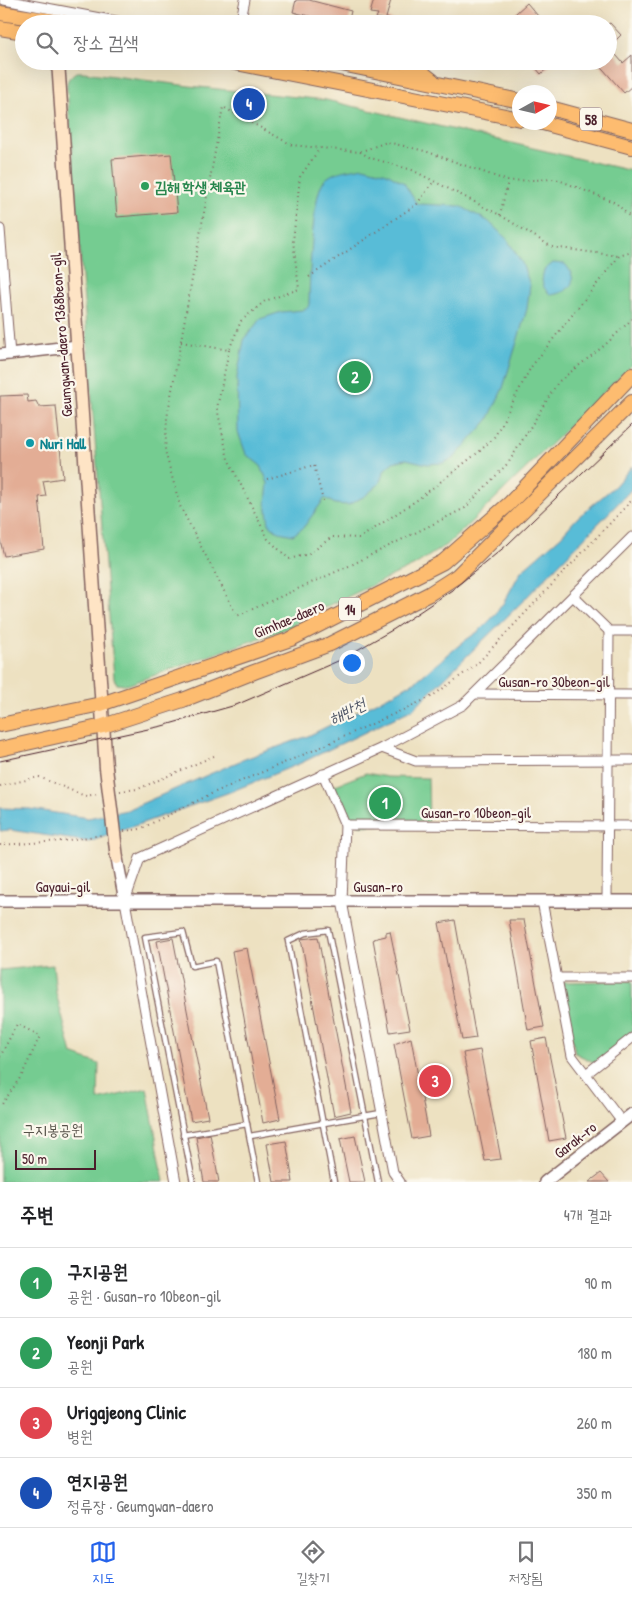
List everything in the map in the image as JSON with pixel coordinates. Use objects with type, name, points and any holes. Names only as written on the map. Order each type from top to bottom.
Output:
[{"type":"main road","points":[[0,13],[15,15]]},
{"type":"main road","points":[[0,28],[15,30]]},
{"type":"main road","name":"Geumgwan-daero 1368beon-gil","points":[[59,70],[101,704],[106,768],[117,858]]},
{"type":"main road","points":[[271,70],[512,117]]},
{"type":"main road","points":[[371,70],[512,99]]},
{"type":"main road","points":[[419,70],[435,83]]},
{"type":"main road","name":"58","points":[[557,110],[632,130]]},
{"type":"main road","points":[[557,127],[632,147]]},
{"type":"main road","name":"Gimhae-daero","points":[[0,725],[101,704],[291,639],[443,562],[510,503],[632,375]]},
{"type":"main road","points":[[0,748],[103,726],[184,700],[330,644],[428,594],[456,576],[632,402]]},
{"type":"street","points":[[4,0],[26,2],[89,15]]},
{"type":"street","points":[[242,15],[245,0]]},
{"type":"street","points":[[0,229],[5,355],[78,346]]},
{"type":"street","points":[[125,901],[140,858],[382,748],[463,706],[632,537]]},
{"type":"street","points":[[624,545],[632,551]]},
{"type":"street","points":[[573,596],[609,631],[632,631]]},
{"type":"street","points":[[607,900],[609,631]]},
{"type":"street","name":"Gusan-ro 30beon-gil","points":[[475,694],[632,695]]},
{"type":"street","points":[[382,748],[416,761],[632,760]]},
{"type":"street","points":[[322,774],[344,825],[342,901],[393,1172],[400,1182]]},
{"type":"street","name":"Gusan-ro 10beon-gil","points":[[344,825],[632,826]]},
{"type":"street","points":[[117,858],[176,1182]]},
{"type":"street","name":"Gayaui-gil","points":[[0,900],[125,901]]},
{"type":"street","name":"Gusan-ro","points":[[125,901],[632,901]]},
{"type":"street","points":[[542,901],[572,1056],[622,1122]]},
{"type":"street","points":[[556,978],[632,978]]},
{"type":"street","points":[[586,1074],[632,1038]]},
{"type":"street","name":"Garak-ro","points":[[546,1182],[632,1114]]},
{"type":"lane","points":[[334,1182],[288,941],[305,932],[328,930],[378,1182]]},
{"type":"lane","points":[[193,1182],[145,937],[183,932],[192,966],[216,961],[258,1182]]},
{"type":"lane","points":[[250,1136],[382,1113]]},
{"type":"lane","points":[[183,1135],[247,1124]]},
{"type":"path","points":[[632,252],[619,256],[552,246],[500,215],[412,170],[371,158],[359,152],[292,145],[223,107],[167,418],[165,451],[180,506],[237,616],[349,566],[465,508],[509,462],[558,382],[605,345],[632,319]]},
{"type":"path","points":[[359,152],[387,142],[425,151],[508,181],[556,179],[616,203],[632,219]]},
{"type":"path","points":[[320,148],[300,177],[293,241],[299,289],[265,301],[241,321],[229,350],[217,408],[228,459],[268,539],[289,559],[309,554],[332,537],[360,538],[417,500],[480,451],[495,436],[531,367],[619,256]]},
{"type":"path","points":[[310,277],[417,204],[434,181]]},
{"type":"path","points":[[500,215],[508,181]]},
{"type":"path","points":[[181,342],[229,350]]},
{"type":"path","points":[[267,479],[314,465],[323,501]]},
{"type":"path","points":[[120,832],[140,829],[213,793],[320,748],[431,697],[476,665],[632,500]]},
{"type":"path","points":[[0,845],[62,842],[110,834]]},
{"type":"path","points":[[0,1057],[17,1024],[40,1036],[22,1075],[0,1107]]},
{"type":"green space","points":[[76,72],[326,100],[632,171],[632,365],[449,543],[415,565],[324,608],[288,628],[127,685],[117,684],[114,678],[67,89],[68,79]]},
{"type":"green space","points":[[366,773],[387,777],[428,778],[429,821],[362,826],[349,820],[333,786]]},
{"type":"green space","name":"구지봉공원","points":[[53,965],[56,993],[72,1054],[99,1064],[98,1100],[147,1088],[164,1182],[0,1182],[0,970]]},
{"type":"green space","points":[[632,981],[632,1034],[595,1063],[575,1053],[561,982]]},
{"type":"water","points":[[363,167],[387,173],[404,183],[417,204],[460,206],[488,221],[507,239],[522,263],[530,285],[527,309],[503,388],[488,420],[454,458],[443,463],[427,464],[406,459],[393,462],[385,469],[379,484],[365,496],[348,505],[335,504],[325,498],[303,528],[293,535],[279,532],[269,524],[266,503],[268,483],[261,466],[246,454],[238,432],[237,377],[244,340],[260,319],[281,312],[303,310],[309,306],[312,241],[319,191],[323,182],[331,175]]},
{"type":"water","points":[[553,263],[565,264],[570,270],[572,280],[571,285],[564,291],[551,295],[543,284],[542,277],[544,270]]},
{"type":"water","points":[[632,466],[632,488],[629,492],[521,603],[413,709],[301,763],[230,792],[89,842],[10,830],[0,831],[0,808],[30,809],[88,818],[127,810],[242,760],[308,736],[416,681],[479,631],[494,616],[504,602],[521,571],[561,536],[577,518],[615,486]]},
{"type":"building","points":[[296,0],[309,0],[351,11],[350,15],[304,15],[293,12]]},
{"type":"building","points":[[374,0],[391,0],[387,15],[370,13]]},
{"type":"building","points":[[527,3],[537,15],[514,15]]},
{"type":"building","points":[[617,31],[621,35],[617,39]]},
{"type":"building","points":[[632,55],[632,86],[624,93],[604,70],[617,70],[617,56],[623,63]]},
{"type":"building","name":"김해 학생 체육관","points":[[171,154],[177,212],[117,217],[112,159]]},
{"type":"building","name":"Nuri Hall","points":[[27,395],[28,402],[36,401],[39,407],[56,406],[63,478],[43,481],[46,496],[39,497],[44,549],[4,556],[0,540],[0,396]]},
{"type":"building","points":[[455,920],[476,1038],[462,1040],[439,923]]},
{"type":"building","points":[[509,920],[524,920],[544,1027],[528,1030]]},
{"type":"building","points":[[390,931],[410,1029],[390,1032],[373,939],[386,936],[386,932]]},
{"type":"building","points":[[318,937],[351,1112],[334,1116],[301,939]]},
{"type":"building","points":[[173,938],[208,1118],[191,1121],[157,941]]},
{"type":"building","points":[[247,948],[280,1119],[263,1123],[232,951]]},
{"type":"building","points":[[411,1038],[429,1136],[412,1139],[394,1044]]},
{"type":"building","points":[[546,1038],[566,1138],[549,1141],[531,1041]]},
{"type":"building","points":[[480,1050],[501,1159],[485,1161],[463,1053]]},
{"type":"building","points":[[210,1134],[219,1182],[204,1182],[196,1137]]},
{"type":"building","points":[[355,1136],[365,1182],[349,1182],[340,1139]]},
{"type":"building","points":[[286,1141],[293,1182],[274,1182],[267,1144]]},
{"type":"building","points":[[601,1173],[609,1182],[589,1182]]},
{"type":"tram line","points":[[0,761],[162,726],[236,705],[338,661],[394,629],[452,590],[507,545],[632,425]]},
{"type":"place","name":"연지공원","points":[[249,104]]},
{"type":"place","name":"김해 학생 체육관","points":[[145,186]]},
{"type":"place","name":"Yeonji Park","points":[[355,377]]},
{"type":"place","name":"Nuri Hall","points":[[30,443]]},
{"type":"place","name":"구지공원","points":[[385,803]]},
{"type":"place","name":"Urigajeong Clinic","points":[[435,1081]]},
{"type":"water label","name":"해반천","points":[[347,711]]}]
